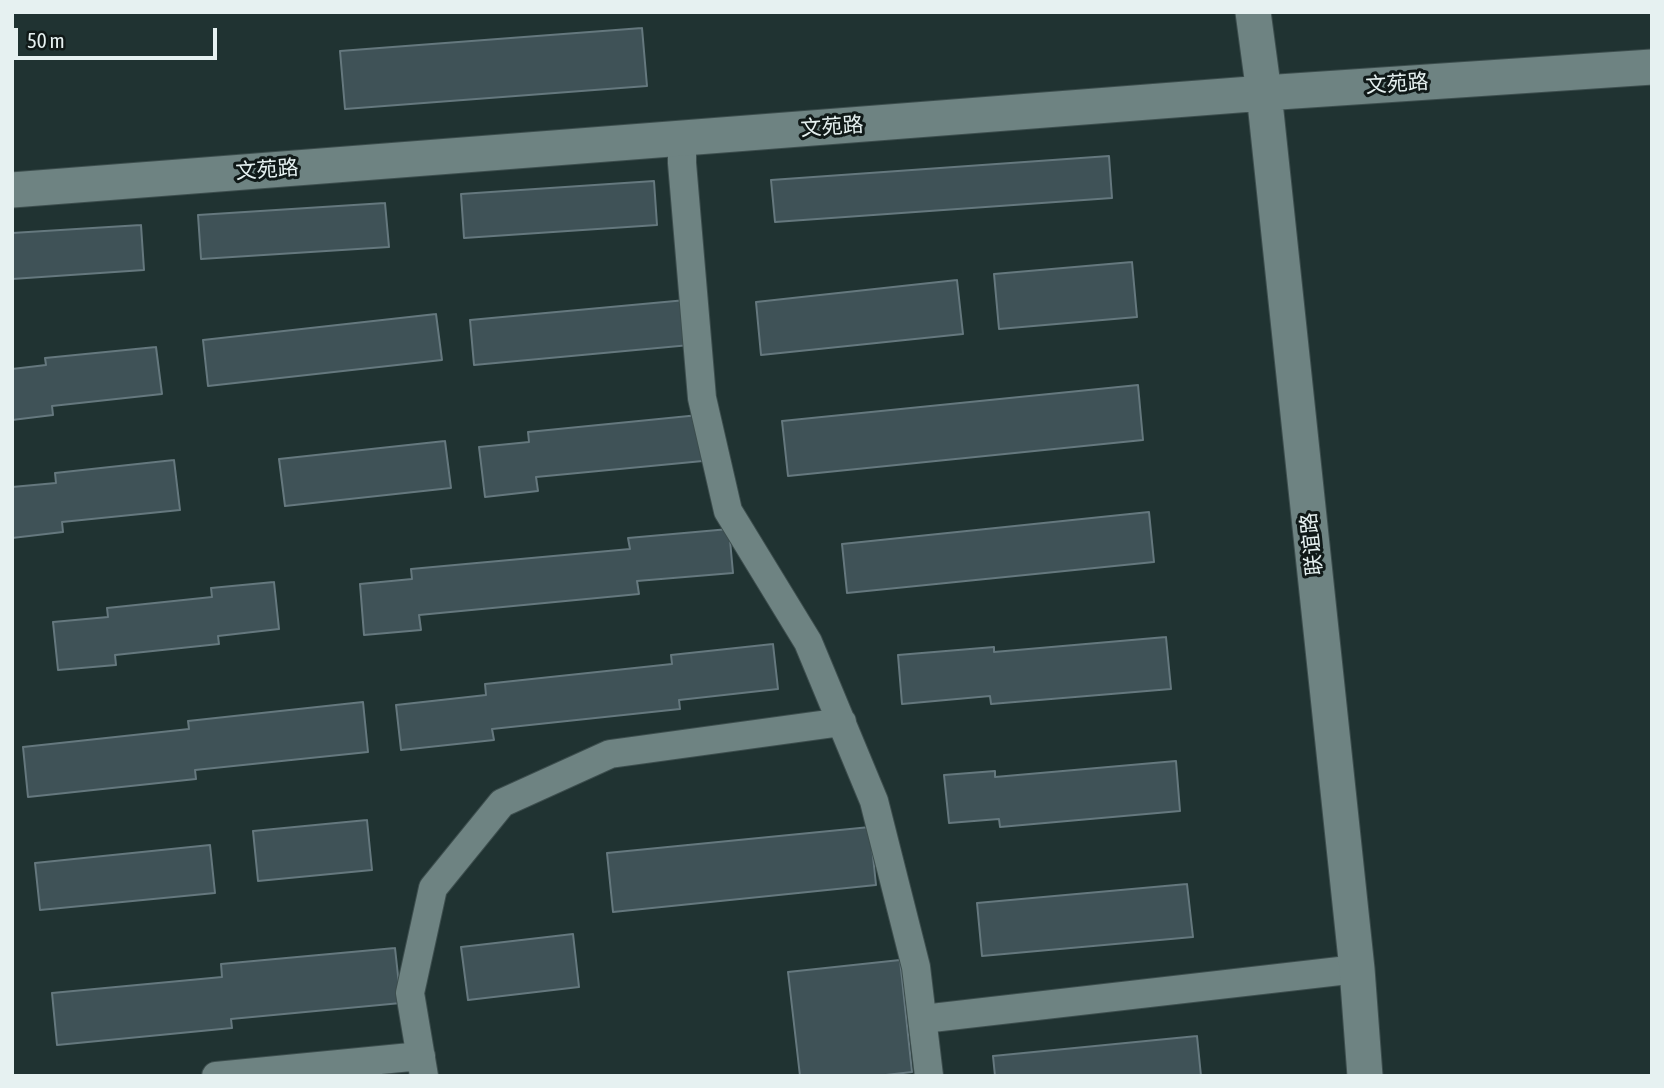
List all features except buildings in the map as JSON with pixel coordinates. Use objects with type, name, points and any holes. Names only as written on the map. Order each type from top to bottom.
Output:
[{"type":"street","name":"联谊路","points":[[1252,12],[1264,93],[1357,969],[1365,1076]]},
{"type":"street","name":"文苑路","points":[[12,190],[1264,93],[1652,67]]},
{"type":"street","points":[[682,138],[702,398],[728,511],[808,642],[874,801],[916,967],[929,1076]]},
{"type":"street","points":[[216,1076],[422,1066],[410,993],[433,888],[502,803],[610,754],[842,722]]},
{"type":"street","points":[[923,1019],[1357,969]]}]
